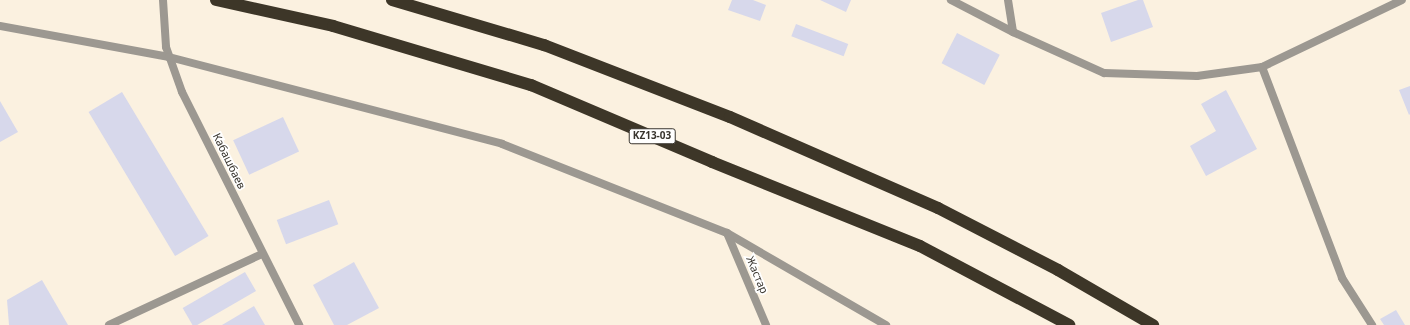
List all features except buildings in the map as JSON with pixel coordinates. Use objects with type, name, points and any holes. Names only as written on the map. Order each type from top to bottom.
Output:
[{"type":"highway","name":"KZ13-03","points":[[216,0],[333,26],[530,85],[712,162],[920,246],[1069,325]]},
{"type":"highway","points":[[392,0],[544,46],[730,117],[938,208],[1058,270],[1153,325]]},
{"type":"street","name":"Кабашбаев","points":[[163,0],[166,47],[182,92],[262,254],[299,325]]},
{"type":"street","points":[[951,0],[1013,32],[1104,73],[1198,76],[1262,67],[1402,0]]},
{"type":"street","points":[[1008,0],[1013,32]]},
{"type":"street","points":[[0,26],[170,56],[502,144],[727,233],[886,325]]},
{"type":"street","points":[[1262,67],[1342,278],[1372,325]]},
{"type":"street","name":"Жастар","points":[[727,233],[766,325]]},
{"type":"street","points":[[109,325],[262,254]]}]
